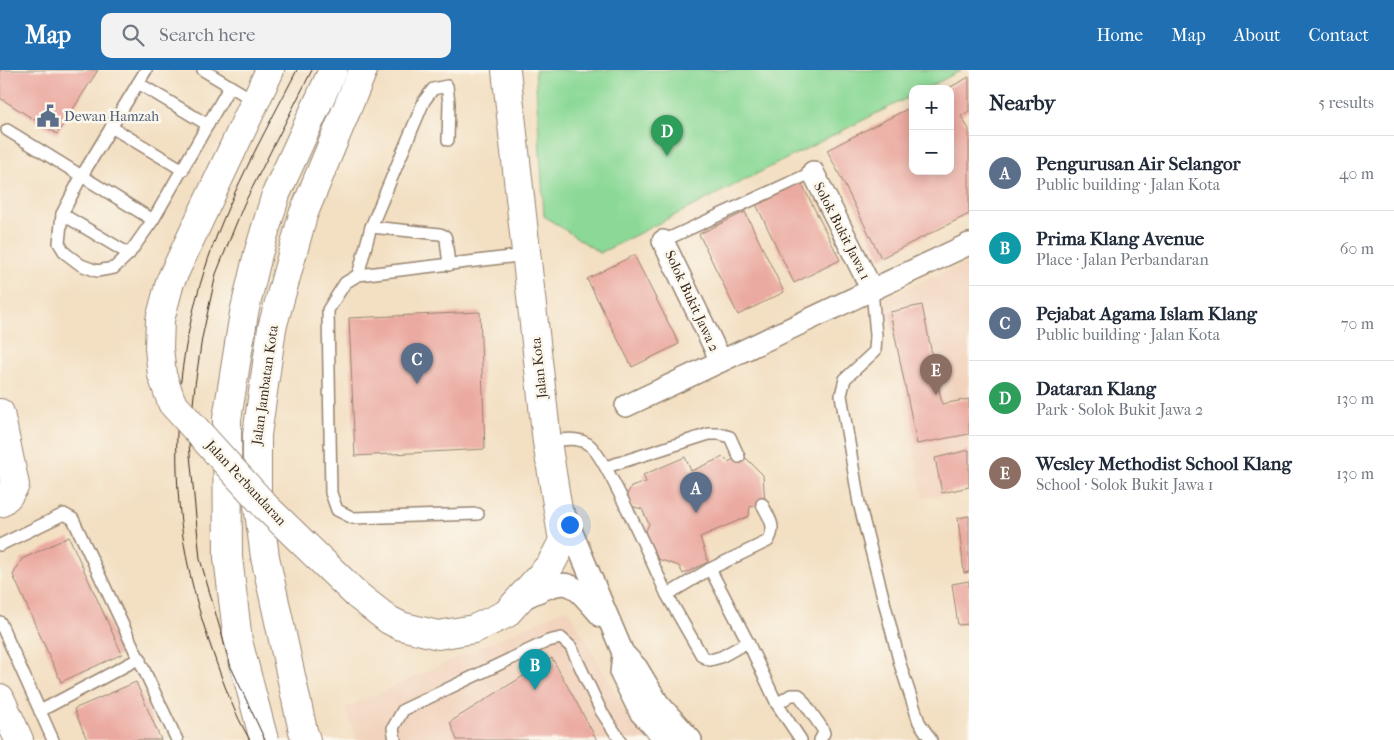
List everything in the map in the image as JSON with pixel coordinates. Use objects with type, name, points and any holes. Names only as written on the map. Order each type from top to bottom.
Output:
[{"type":"main road","name":"Jalan Perbandaran","points":[[270,70],[170,282],[160,320],[159,348],[162,375],[172,404],[266,507],[357,595],[389,620],[401,626],[438,635],[474,629],[506,614],[551,564],[563,541],[554,489]]},
{"type":"main road","points":[[264,740],[238,641],[228,557],[227,418],[244,313],[276,194],[333,70]]},
{"type":"main road","name":"Jalan Jambatan Kota","points":[[307,737],[265,557],[256,497],[257,435],[272,328],[303,215],[364,70]]},
{"type":"main road","name":"Jalan Kota","points":[[506,70],[547,442],[554,489]]},
{"type":"main road","points":[[0,413],[14,485],[8,496],[0,503]]},
{"type":"main road","points":[[2,709],[20,740]]},
{"type":"street","name":"Solok Bukit Jawa 1","points":[[813,172],[872,290]]},
{"type":"street","name":"Solok Bukit Jawa 2","points":[[663,241],[721,362]]},
{"type":"street","points":[[626,406],[969,244]]},
{"type":"street","name":"Jalan Kota","points":[[554,489],[623,653],[637,668],[658,704],[691,740]]},
{"type":"street","points":[[521,599],[552,585],[564,583],[575,587],[614,630]]},
{"type":"street","name":"Jalan Kota","points":[[623,653],[621,674],[640,712],[666,740]]},
{"type":"lane","points":[[146,70],[81,177],[62,214],[59,243],[65,253],[81,265],[97,271],[114,268],[129,254],[153,220],[230,86]]},
{"type":"lane","points":[[203,70],[255,101]]},
{"type":"lane","points":[[138,84],[208,125]]},
{"type":"lane","points":[[358,275],[371,227],[424,101],[433,89],[447,86],[449,103],[448,140]]},
{"type":"lane","points":[[111,127],[183,170]]},
{"type":"lane","points":[[7,130],[153,220]]},
{"type":"lane","points":[[663,241],[813,172]]},
{"type":"lane","points":[[62,214],[129,254]]},
{"type":"lane","points":[[371,227],[445,236],[449,265]]},
{"type":"lane","points":[[478,514],[353,518],[337,510],[331,493],[328,310],[345,283],[358,275],[526,255]]},
{"type":"lane","points":[[872,290],[876,335],[875,351],[845,379],[841,395],[859,503],[900,664],[920,722],[931,740]]},
{"type":"lane","points":[[606,467],[709,434],[720,434],[730,437],[739,457]]},
{"type":"lane","points":[[547,442],[571,439],[590,444],[606,467],[667,595],[702,656],[710,660],[722,657],[748,642]]},
{"type":"lane","points":[[667,595],[710,569],[768,541],[773,533],[772,523],[762,504]]},
{"type":"lane","points":[[0,545],[64,514],[73,519],[177,740]]},
{"type":"lane","points":[[710,569],[748,642],[777,704],[801,740]]},
{"type":"lane","points":[[0,622],[53,740]]},
{"type":"lane","points":[[395,740],[393,728],[403,710],[548,641],[561,638],[571,647],[600,710],[620,740]]},
{"type":"lane","points":[[40,711],[140,658]]},
{"type":"lane","points":[[777,704],[791,695],[800,696],[822,728],[824,733],[820,740]]},
{"type":"shaded area","points":[[969,261],[969,491],[923,498],[885,298]]},
{"type":"shaded area","points":[[568,608],[628,716],[650,740],[357,740],[345,708]]},
{"type":"green space","points":[[535,70],[962,70],[933,85],[909,85],[909,97],[600,253],[544,216]]},
{"type":"building","name":"Dewan Hamzah","points":[[0,70],[98,70],[57,134],[0,98]]},
{"type":"building","points":[[969,77],[969,111],[961,116],[969,129],[969,214],[881,258],[827,150],[909,108],[909,175],[954,175],[954,85]]},
{"type":"building","points":[[800,180],[840,260],[794,283],[755,202]]},
{"type":"building","points":[[745,212],[784,292],[738,315],[699,234]]},
{"type":"building","points":[[634,255],[679,344],[632,367],[587,279]]},
{"type":"building","points":[[922,305],[942,404],[969,399],[969,434],[917,444],[890,312]]},
{"type":"building","points":[[480,312],[485,449],[355,456],[349,318]]},
{"type":"building","points":[[969,450],[969,487],[942,493],[935,458]]},
{"type":"building","points":[[743,455],[763,475],[765,503],[750,507],[749,516],[700,537],[708,562],[683,574],[679,566],[652,557],[643,537],[649,524],[642,509],[631,506],[626,496],[631,487],[646,482],[643,475],[685,457],[691,471],[723,457],[728,462]]},
{"type":"building","points":[[969,516],[969,572],[964,573],[958,518]]},
{"type":"building","points":[[69,537],[122,654],[61,682],[13,575],[22,559]]},
{"type":"building","points":[[969,581],[969,624],[958,625],[952,584]]},
{"type":"building","points":[[552,658],[597,740],[457,740],[450,722]]},
{"type":"building","points":[[136,682],[161,740],[87,740],[74,709]]},
{"type":"tram line","points":[[250,740],[234,708],[221,675],[191,579],[181,522],[177,474],[180,386],[189,328],[213,246],[234,194],[297,70]]},
{"type":"tram line","points":[[265,740],[231,667],[200,559],[189,444],[202,338],[216,274],[244,204],[312,70]]},
{"type":"place","name":"Dewan Hamzah","points":[[48,116]]},
{"type":"place","name":"Dataran Klang","points":[[667,156]]},
{"type":"place","name":"Pejabat Agama Islam Klang","points":[[417,384]]},
{"type":"place","name":"Wesley Methodist School Klang","points":[[936,395]]},
{"type":"place","name":"Pengurusan Air Selangor","points":[[696,513]]},
{"type":"place","name":"Prima Klang Avenue","points":[[535,690]]}]
